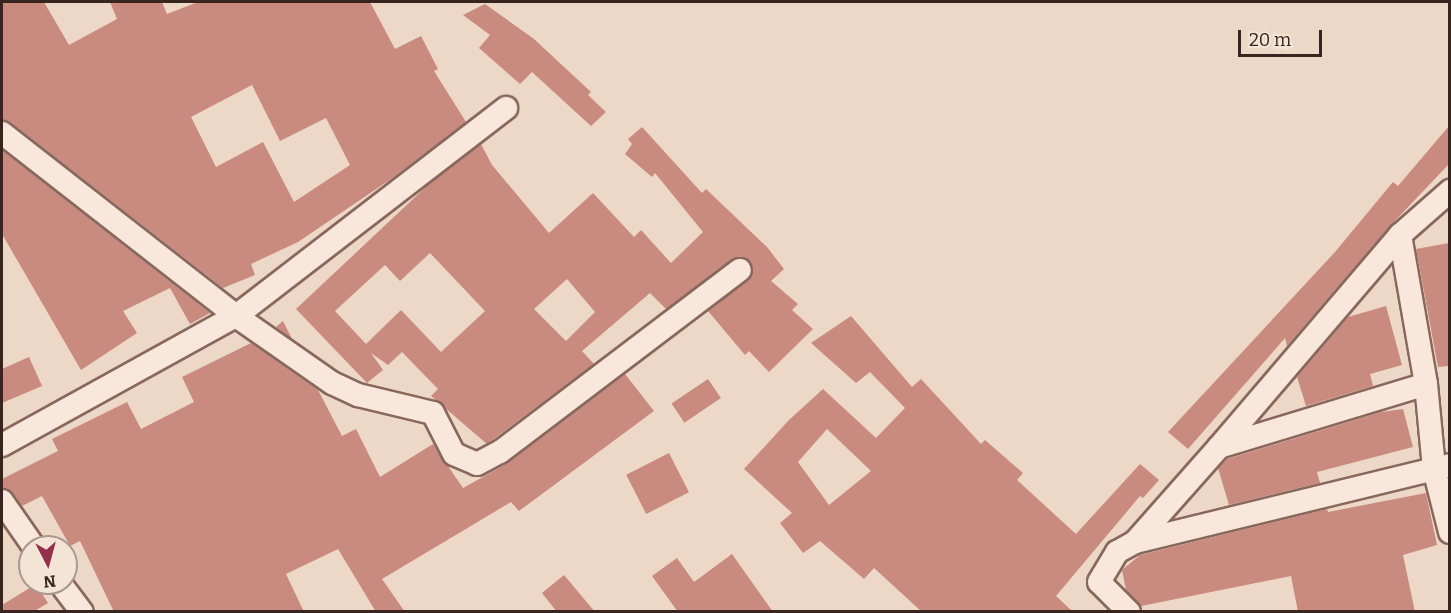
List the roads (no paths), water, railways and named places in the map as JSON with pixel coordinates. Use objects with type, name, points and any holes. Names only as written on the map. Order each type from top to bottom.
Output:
[{"type":"street","points":[[2,445],[236,316],[506,108]]},
{"type":"street","points":[[2,133],[236,316],[332,383],[358,395],[434,413],[454,454],[477,464],[500,452],[740,270]]},
{"type":"street","points":[[1135,542],[1400,235],[1449,191]]},
{"type":"street","points":[[1400,235],[1442,467],[1449,532]]},
{"type":"street","points":[[1219,447],[1426,384]]},
{"type":"street","points":[[1129,612],[1099,582],[1117,552],[1135,542],[1442,467]]},
{"type":"street","points":[[2,501],[26,535]]},
{"type":"street","points":[[69,595],[82,612]]}]
